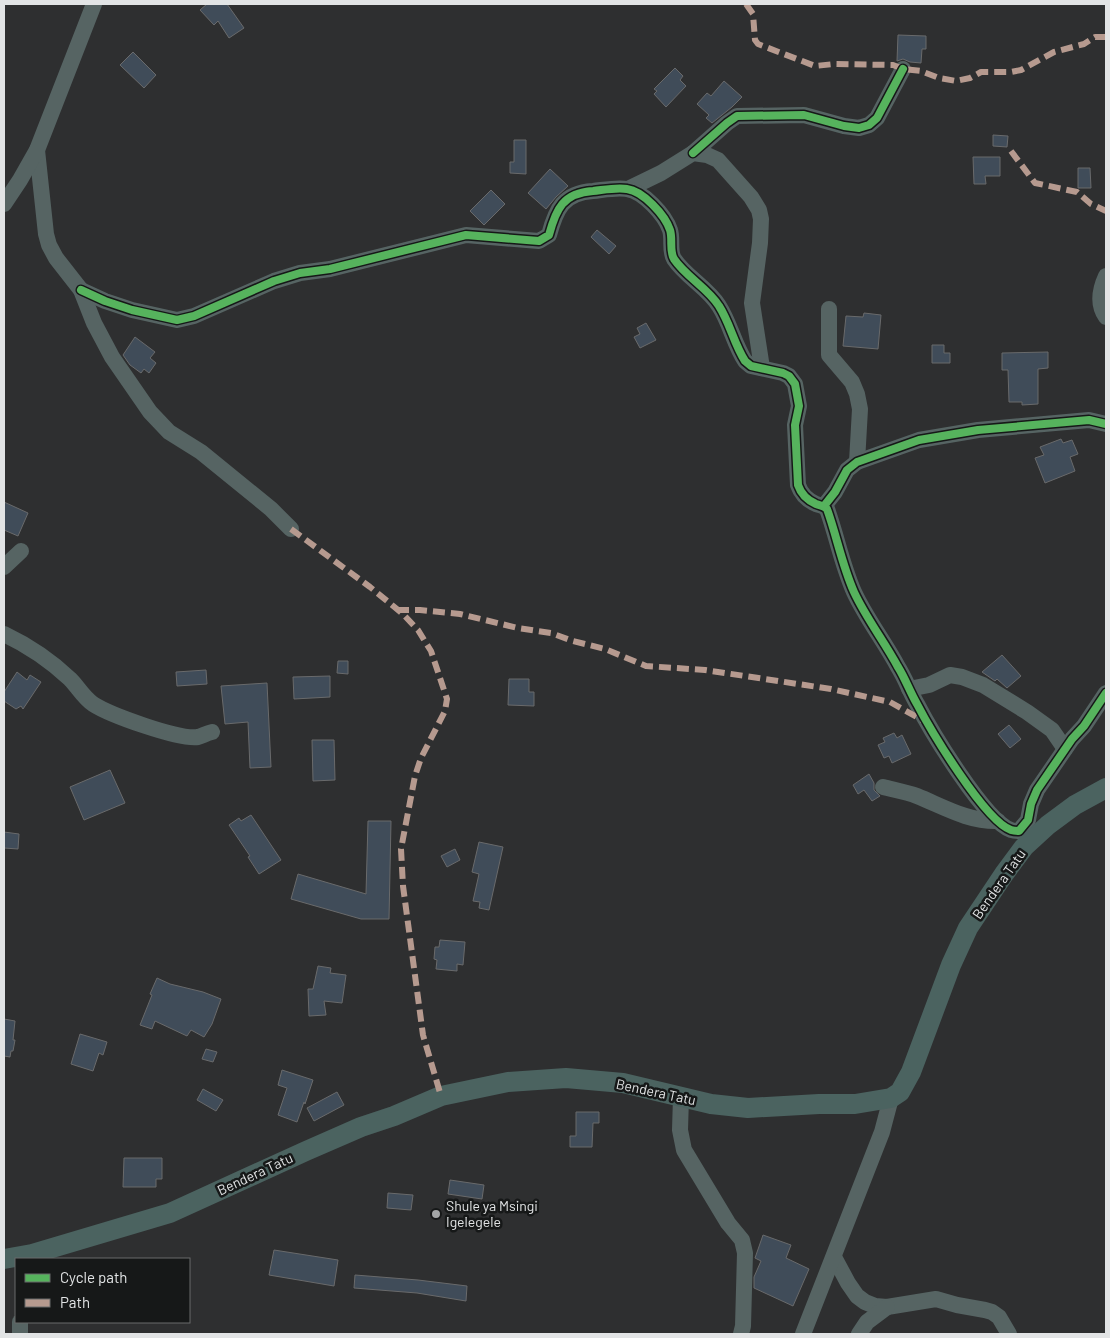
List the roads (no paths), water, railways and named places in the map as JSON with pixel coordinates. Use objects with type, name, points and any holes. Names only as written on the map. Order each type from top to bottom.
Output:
[{"type":"main road","name":"Bendera Tatu","points":[[14,1258],[170,1213],[320,1144],[441,1096],[508,1082],[566,1078],[623,1083],[711,1104],[748,1108],[855,1104],[891,1098],[900,1092],[911,1072],[951,965],[968,928],[1004,874],[1024,847],[1048,825],[1106,788]]},
{"type":"street","points":[[4,204],[37,150],[94,4]]},
{"type":"street","points":[[81,290],[123,307],[178,320],[194,316],[274,281],[300,273],[330,269],[466,235],[539,241],[549,235],[559,208],[570,197],[585,192],[628,189],[661,173],[693,153],[737,116],[804,115],[844,126],[859,128],[869,125],[877,118],[903,70]]},
{"type":"street","points":[[37,150],[46,234],[49,245],[56,258],[81,290],[94,324],[112,357],[150,412],[169,432],[201,452],[271,509],[291,529]]},
{"type":"street","points":[[693,153],[707,155],[718,160],[751,197],[759,210],[761,219],[760,243],[752,303],[762,368]]},
{"type":"street","points":[[628,189],[652,203],[669,228],[672,240],[672,254],[675,261],[719,305],[745,361],[751,366],[783,373],[789,376],[795,384],[799,406],[795,425],[798,485],[801,493],[816,504],[824,506],[829,515],[840,557],[854,592],[872,626],[899,667],[909,689],[954,765],[979,801],[998,821],[1011,830],[1019,831],[1023,828],[1028,820],[1031,804],[1037,790],[1106,693]]},
{"type":"street","points":[[1106,276],[1100,293],[1100,304],[1106,317]]},
{"type":"street","points":[[829,310],[829,355],[852,382],[860,409],[857,462]]},
{"type":"street","points":[[824,506],[848,470],[857,462],[919,440],[978,430],[1089,420],[1106,424]]},
{"type":"street","points":[[4,567],[21,552]]},
{"type":"street","points":[[4,634],[48,660],[93,704],[152,728],[173,734],[197,737],[212,732]]},
{"type":"street","points":[[909,689],[929,685],[950,675],[969,680],[1003,696],[1027,712],[1052,730],[1065,749]]},
{"type":"street","points":[[883,788],[916,796],[968,817],[984,821],[998,821]]},
{"type":"street","points":[[682,1097],[680,1130],[684,1150],[728,1223],[742,1240],[745,1253],[743,1326],[741,1334]]},
{"type":"street","points":[[803,1334],[882,1132],[891,1098]]},
{"type":"street","points":[[834,1257],[848,1283],[857,1296],[865,1302],[875,1306],[887,1307],[936,1299],[992,1312],[998,1317],[1009,1334]]},
{"type":"street","points":[[859,1334],[867,1322],[887,1307]]},
{"type":"place","name":"Shule ya Msingi Igelegele","points":[[436,1214]]}]
